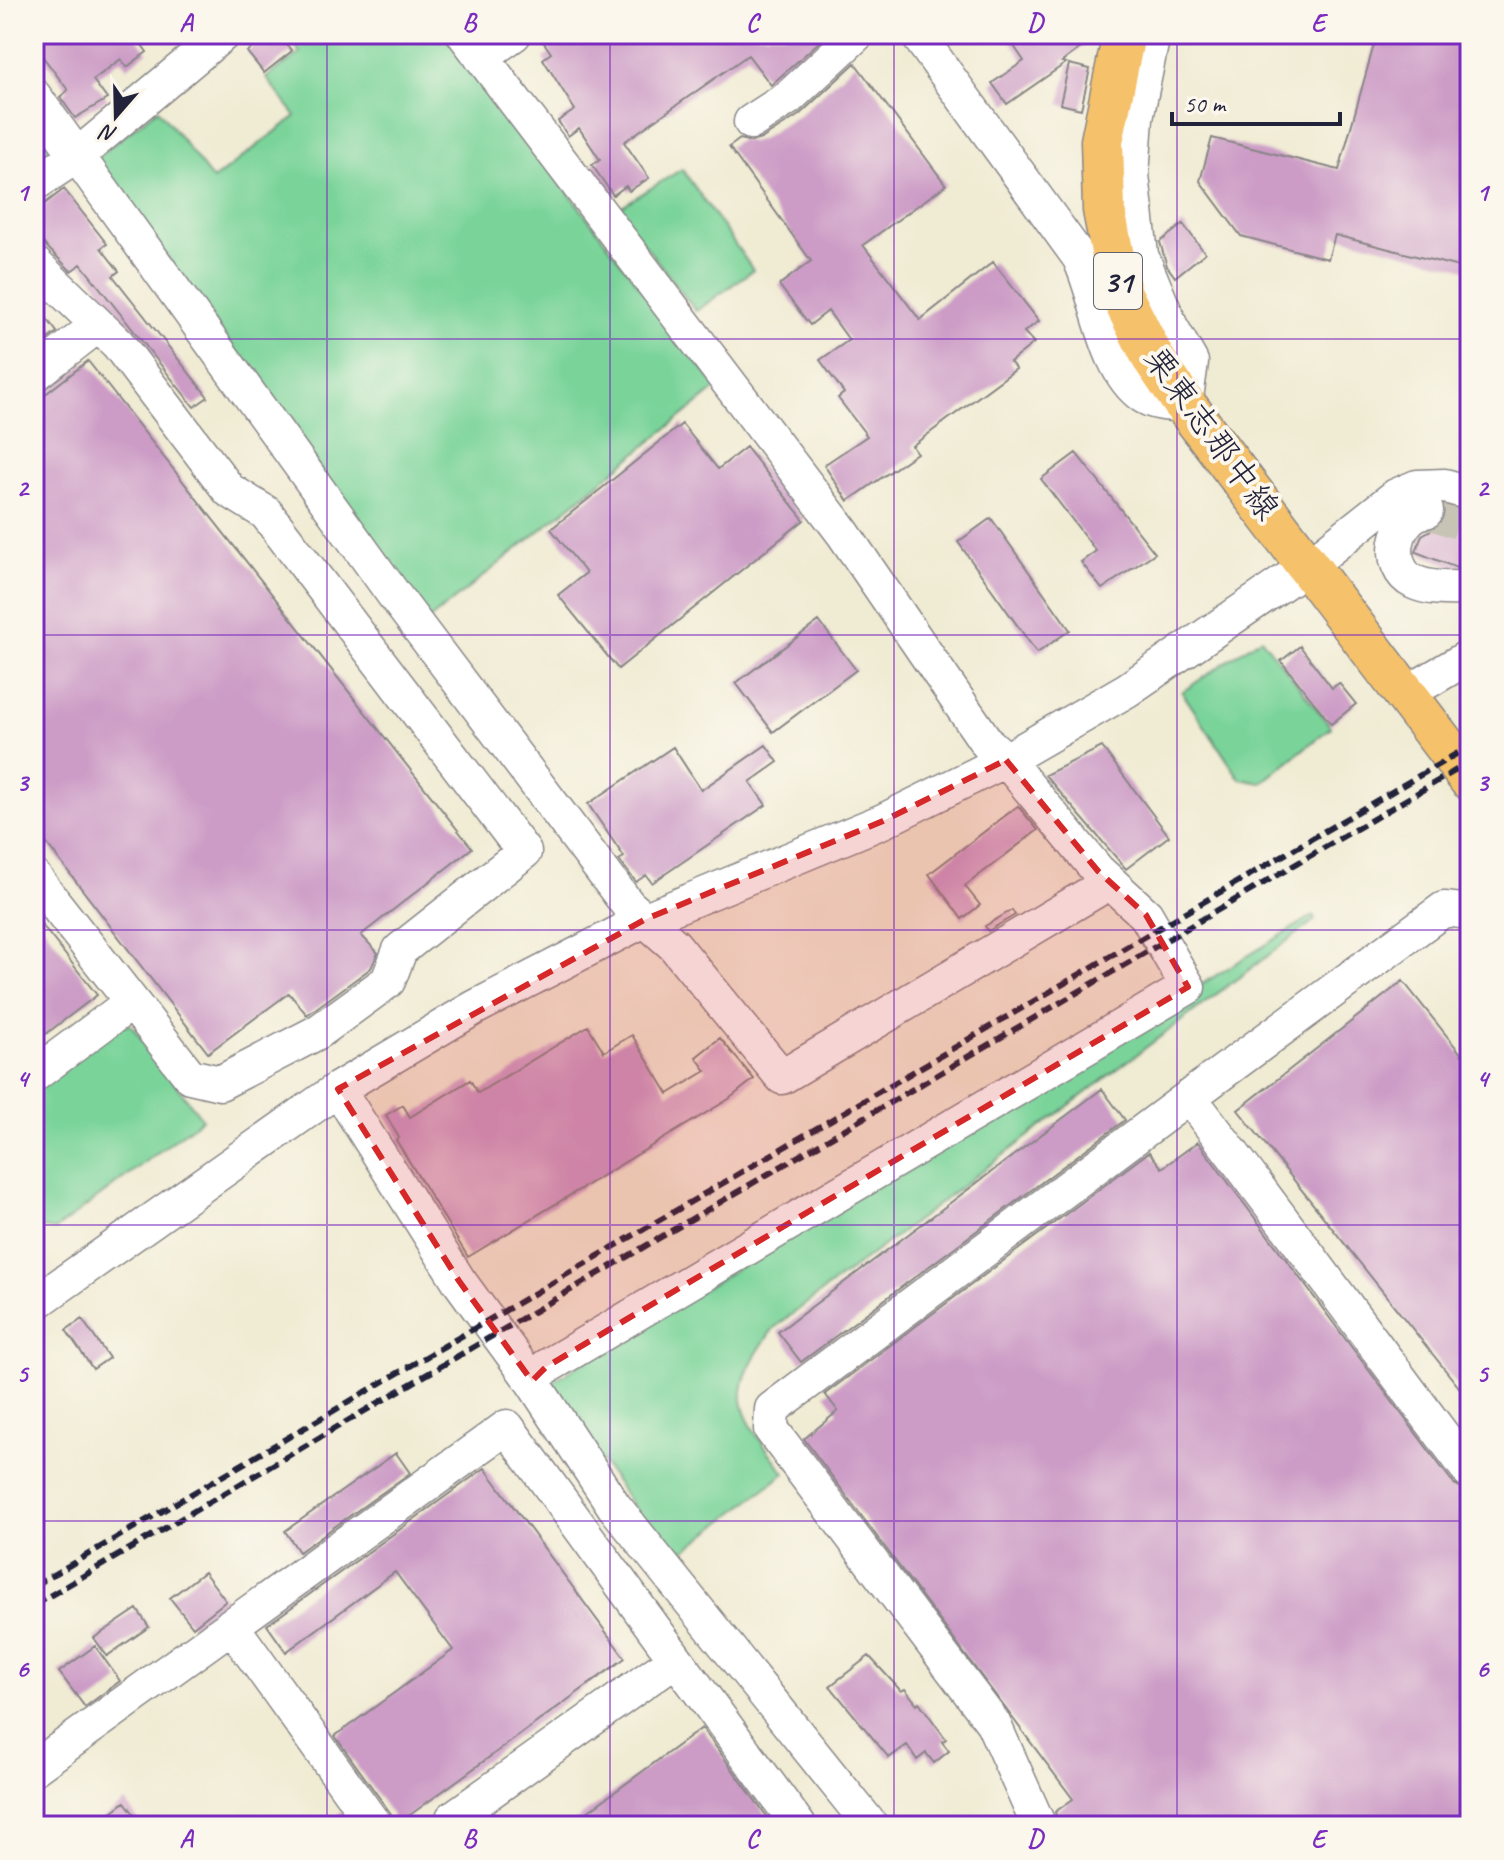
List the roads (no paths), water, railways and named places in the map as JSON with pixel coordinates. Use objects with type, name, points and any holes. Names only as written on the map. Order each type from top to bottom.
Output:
[{"type":"main road","name":"栗東志那中線","points":[[1124,34],[1102,141],[1104,210],[1120,292],[1153,358],[1185,405],[1470,779]]},
{"type":"street","points":[[34,184],[78,155],[223,34]]},
{"type":"street","points":[[514,34],[472,46],[843,533],[987,743],[1006,760],[1110,882],[1146,915],[1188,987],[558,1360],[532,1381]]},
{"type":"street","points":[[751,122],[788,98],[857,34]]},
{"type":"street","points":[[917,34],[1079,257],[1090,279],[1099,319],[1114,359],[1142,396],[1160,403],[1185,405],[1191,362],[1171,327],[1141,255],[1132,175],[1136,118],[1153,34]]},
{"type":"street","points":[[34,96],[394,595],[628,905],[674,945],[782,1077],[1110,882]]},
{"type":"street","points":[[34,263],[118,344],[229,490],[266,513],[524,852],[400,950],[388,981],[318,1032],[220,1083],[190,1076],[34,877]]},
{"type":"street","points":[[34,375],[98,325]]},
{"type":"street","points":[[34,1304],[338,1089],[474,1008],[646,919],[883,821],[1006,760],[1127,690],[1309,565],[1396,496],[1417,487],[1470,493]]},
{"type":"street","points":[[1426,511],[1404,521],[1398,540],[1399,566],[1411,581],[1456,588]]},
{"type":"street","points":[[1406,694],[1470,656]]},
{"type":"street","points":[[1039,1826],[993,1723],[771,1429],[772,1409],[1444,909],[1470,912]]},
{"type":"street","points":[[34,1075],[132,1002]]},
{"type":"street","points":[[338,1089],[459,1281],[532,1381],[614,1506],[871,1826]]},
{"type":"street","points":[[1189,1097],[1304,1245],[1324,1280],[1470,1472]]},
{"type":"street","points":[[34,1768],[507,1427],[799,1826]]},
{"type":"street","points":[[231,1625],[375,1826]]},
{"type":"street","points":[[451,1823],[676,1659]]},
{"type":"tunnel","points":[[1426,511],[1470,526]]},
{"type":"railway","points":[[34,1586],[1470,746]]},
{"type":"railway","points":[[34,1605],[1470,762]]}]
